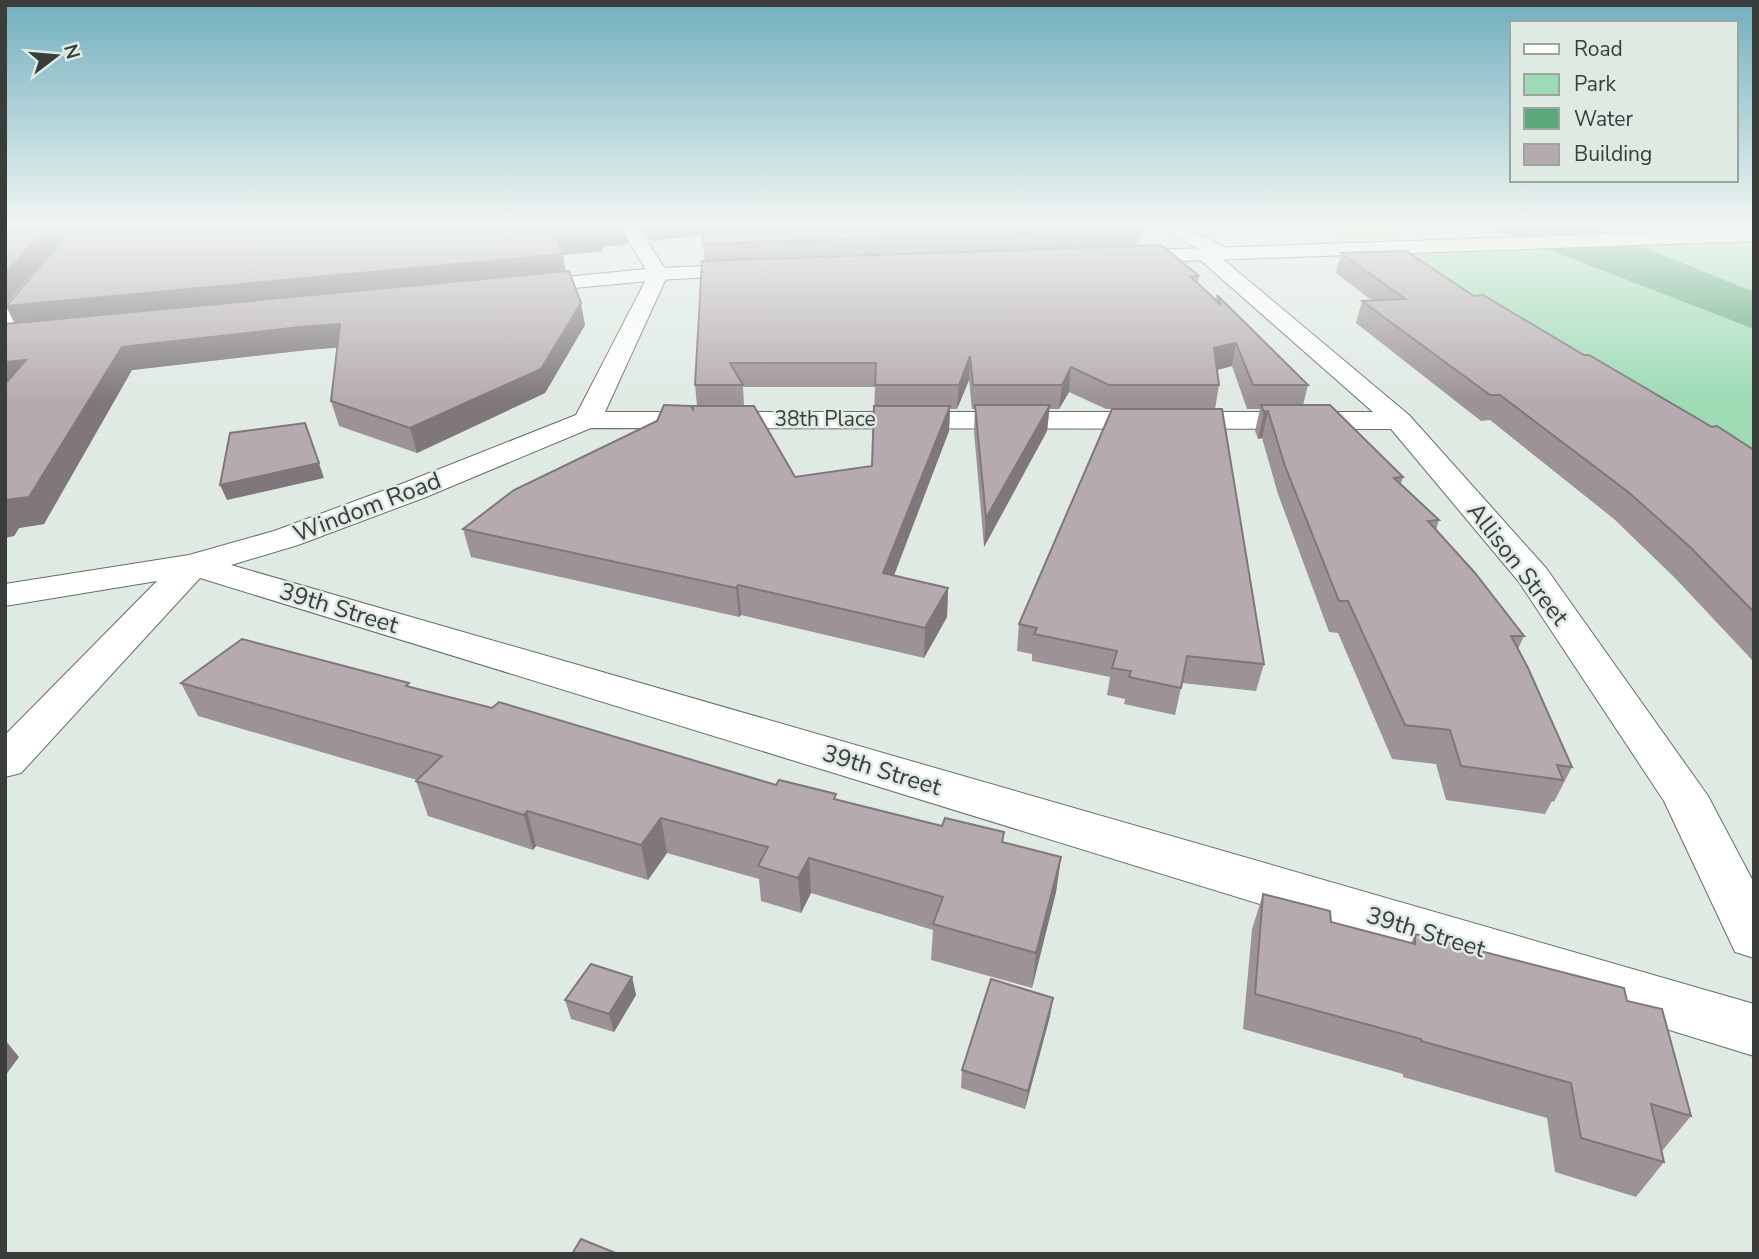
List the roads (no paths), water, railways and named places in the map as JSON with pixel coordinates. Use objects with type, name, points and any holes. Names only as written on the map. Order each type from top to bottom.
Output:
[{"type":"street","points":[[9,334],[45,284]]},
{"type":"street","points":[[504,289],[558,284]]},
{"type":"street","points":[[587,420],[653,284]]},
{"type":"street","name":"Allison Street","points":[[1247,284],[1399,421],[1533,576],[1685,796],[1754,936]]},
{"type":"street","name":"38th Place","points":[[587,420],[1399,421]]},
{"type":"street","name":"Windom Road","points":[[193,565],[286,538],[415,490],[587,420]]},
{"type":"street","points":[[5,762],[193,565]]},
{"type":"street","name":"39th Street","points":[[5,595],[193,565],[1754,1030]]},
{"type":"water","points":[[1637,284],[1734,284],[1754,292],[1754,329]]}]
